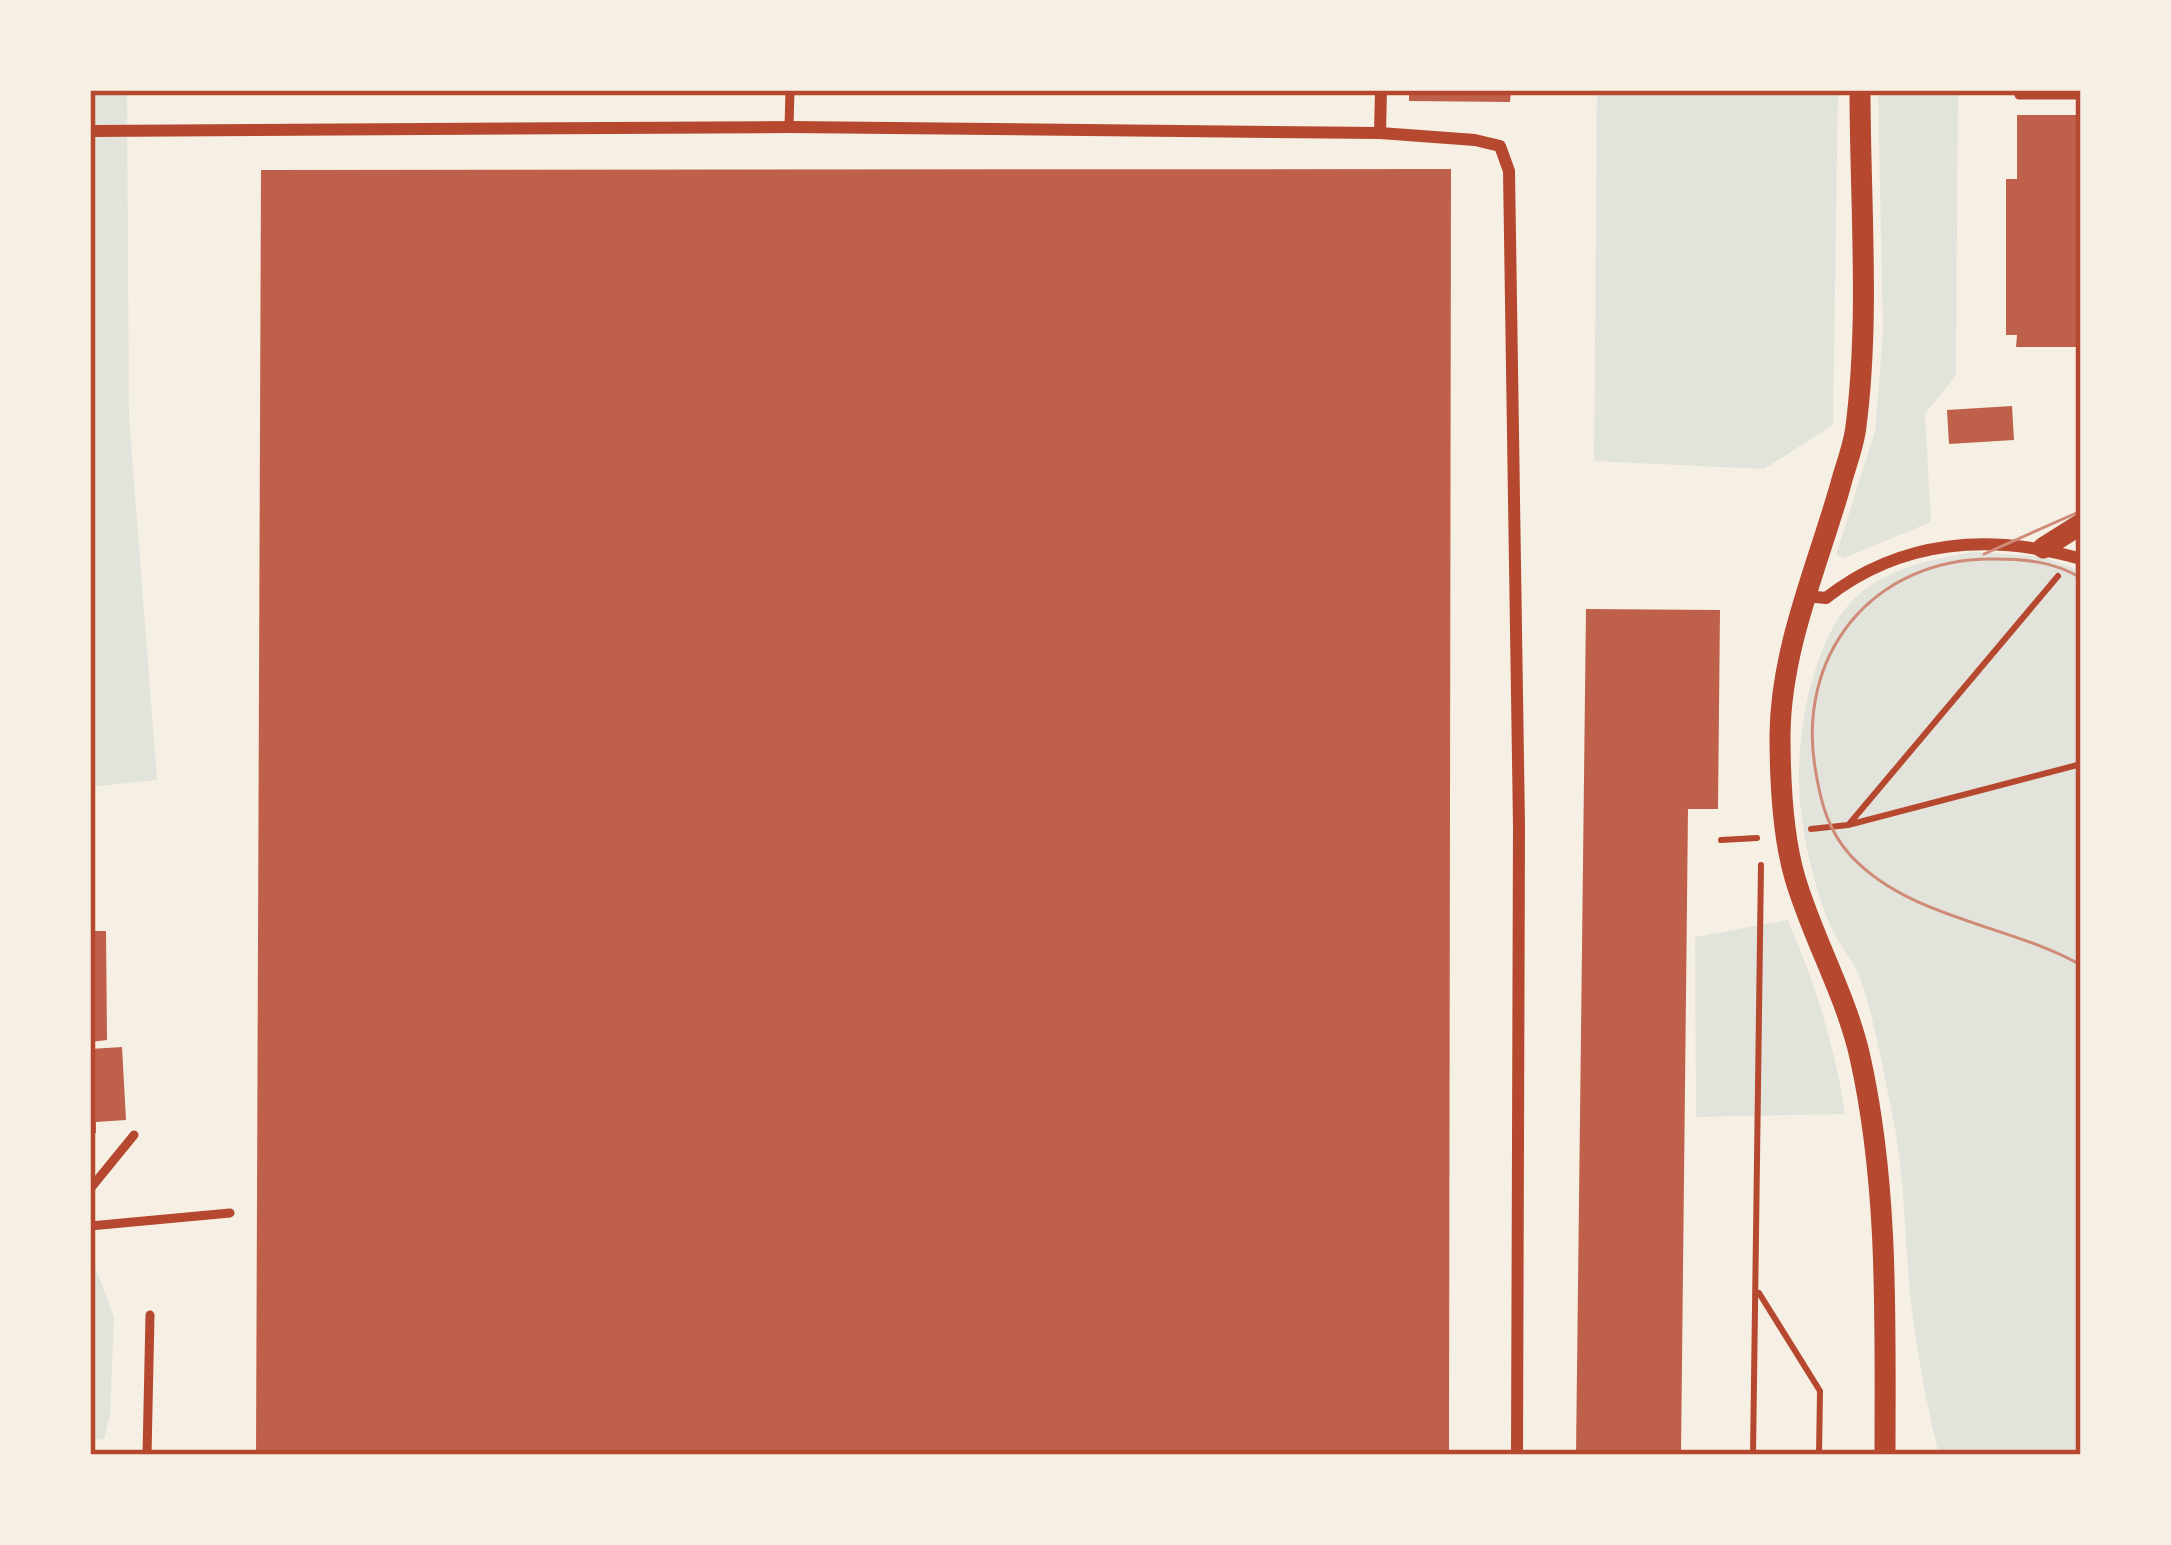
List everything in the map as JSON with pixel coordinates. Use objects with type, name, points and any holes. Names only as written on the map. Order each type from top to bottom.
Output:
[{"type":"street","points":[[1381,90],[1381,133]]},
{"type":"street","points":[[1860,90],[1862,332],[1856,429],[1805,596],[1780,731],[1786,834],[1794,875],[1838,987],[1859,1053],[1873,1123],[1885,1286],[1885,1455]]},
{"type":"street","points":[[90,131],[789,127],[1381,133],[1500,146],[1509,171],[1519,826],[1517,1455]]},
{"type":"street","points":[[2043,548],[2081,524]]},
{"type":"street","points":[[1805,596],[1826,598],[1884,562],[1932,546],[2043,548],[2081,560]]},
{"type":"lane","points":[[789,127],[790,90]]},
{"type":"lane","points":[[2019,95],[2081,95]]},
{"type":"lane","points":[[90,1189],[134,1135]]},
{"type":"lane","points":[[90,1226],[230,1213]]},
{"type":"lane","points":[[147,1455],[150,1315]]},
{"type":"path","points":[[1848,825],[2054,580]]},
{"type":"path","points":[[1786,834],[1848,825],[2081,764]]},
{"type":"path","points":[[1721,840],[1766,837],[1758,886],[1753,1455]]},
{"type":"path","points":[[1757,1290],[1820,1391],[1820,1455]]},
{"type":"shaded area","points":[[90,90],[127,90],[129,417],[157,780],[90,787]]},
{"type":"shaded area","points":[[1597,90],[1838,90],[1833,425],[1764,469],[1594,461]]},
{"type":"shaded area","points":[[1878,90],[1958,90],[1956,375],[1925,414],[1931,522],[1844,558],[1836,555],[1875,431],[1883,332]]},
{"type":"shaded area","points":[[1975,552],[2043,557],[2081,571],[2081,1455],[1939,1455],[1915,1335],[1899,1158],[1878,1046],[1861,980],[1824,909],[1802,818],[1799,760],[1811,683],[1842,613],[1869,586],[1897,571]]},
{"type":"shaded area","points":[[1788,920],[1823,1015],[1845,1114],[1696,1117],[1695,937]]},
{"type":"shaded area","points":[[90,1264],[95,1266],[114,1317],[110,1415],[104,1440],[90,1438]]},
{"type":"building","points":[[1409,90],[1511,90],[1510,102],[1409,101]]},
{"type":"building","points":[[2017,115],[2081,115],[2081,347],[2016,347],[2017,335],[2006,335],[2006,179],[2017,179]]},
{"type":"building","points":[[1451,169],[1449,1455],[256,1455],[261,170]]},
{"type":"building","points":[[2012,406],[2014,440],[1949,444],[1947,410]]},
{"type":"building","points":[[1586,609],[1720,610],[1718,809],[1688,809],[1681,1455],[1576,1455]]},
{"type":"building","points":[[90,931],[106,931],[107,1040],[90,1042]]},
{"type":"building","points":[[122,1047],[126,1120],[96,1122],[96,1133],[90,1133],[90,1049]]},
{"type":"tram line","points":[[1984,554],[2081,511]]},
{"type":"tram line","points":[[2081,578],[2049,565],[2005,559],[1950,563],[1911,576],[1878,595],[1851,622],[1830,654],[1817,690],[1812,730],[1827,817],[1843,847],[1875,877],[1930,907],[2081,965]]}]
